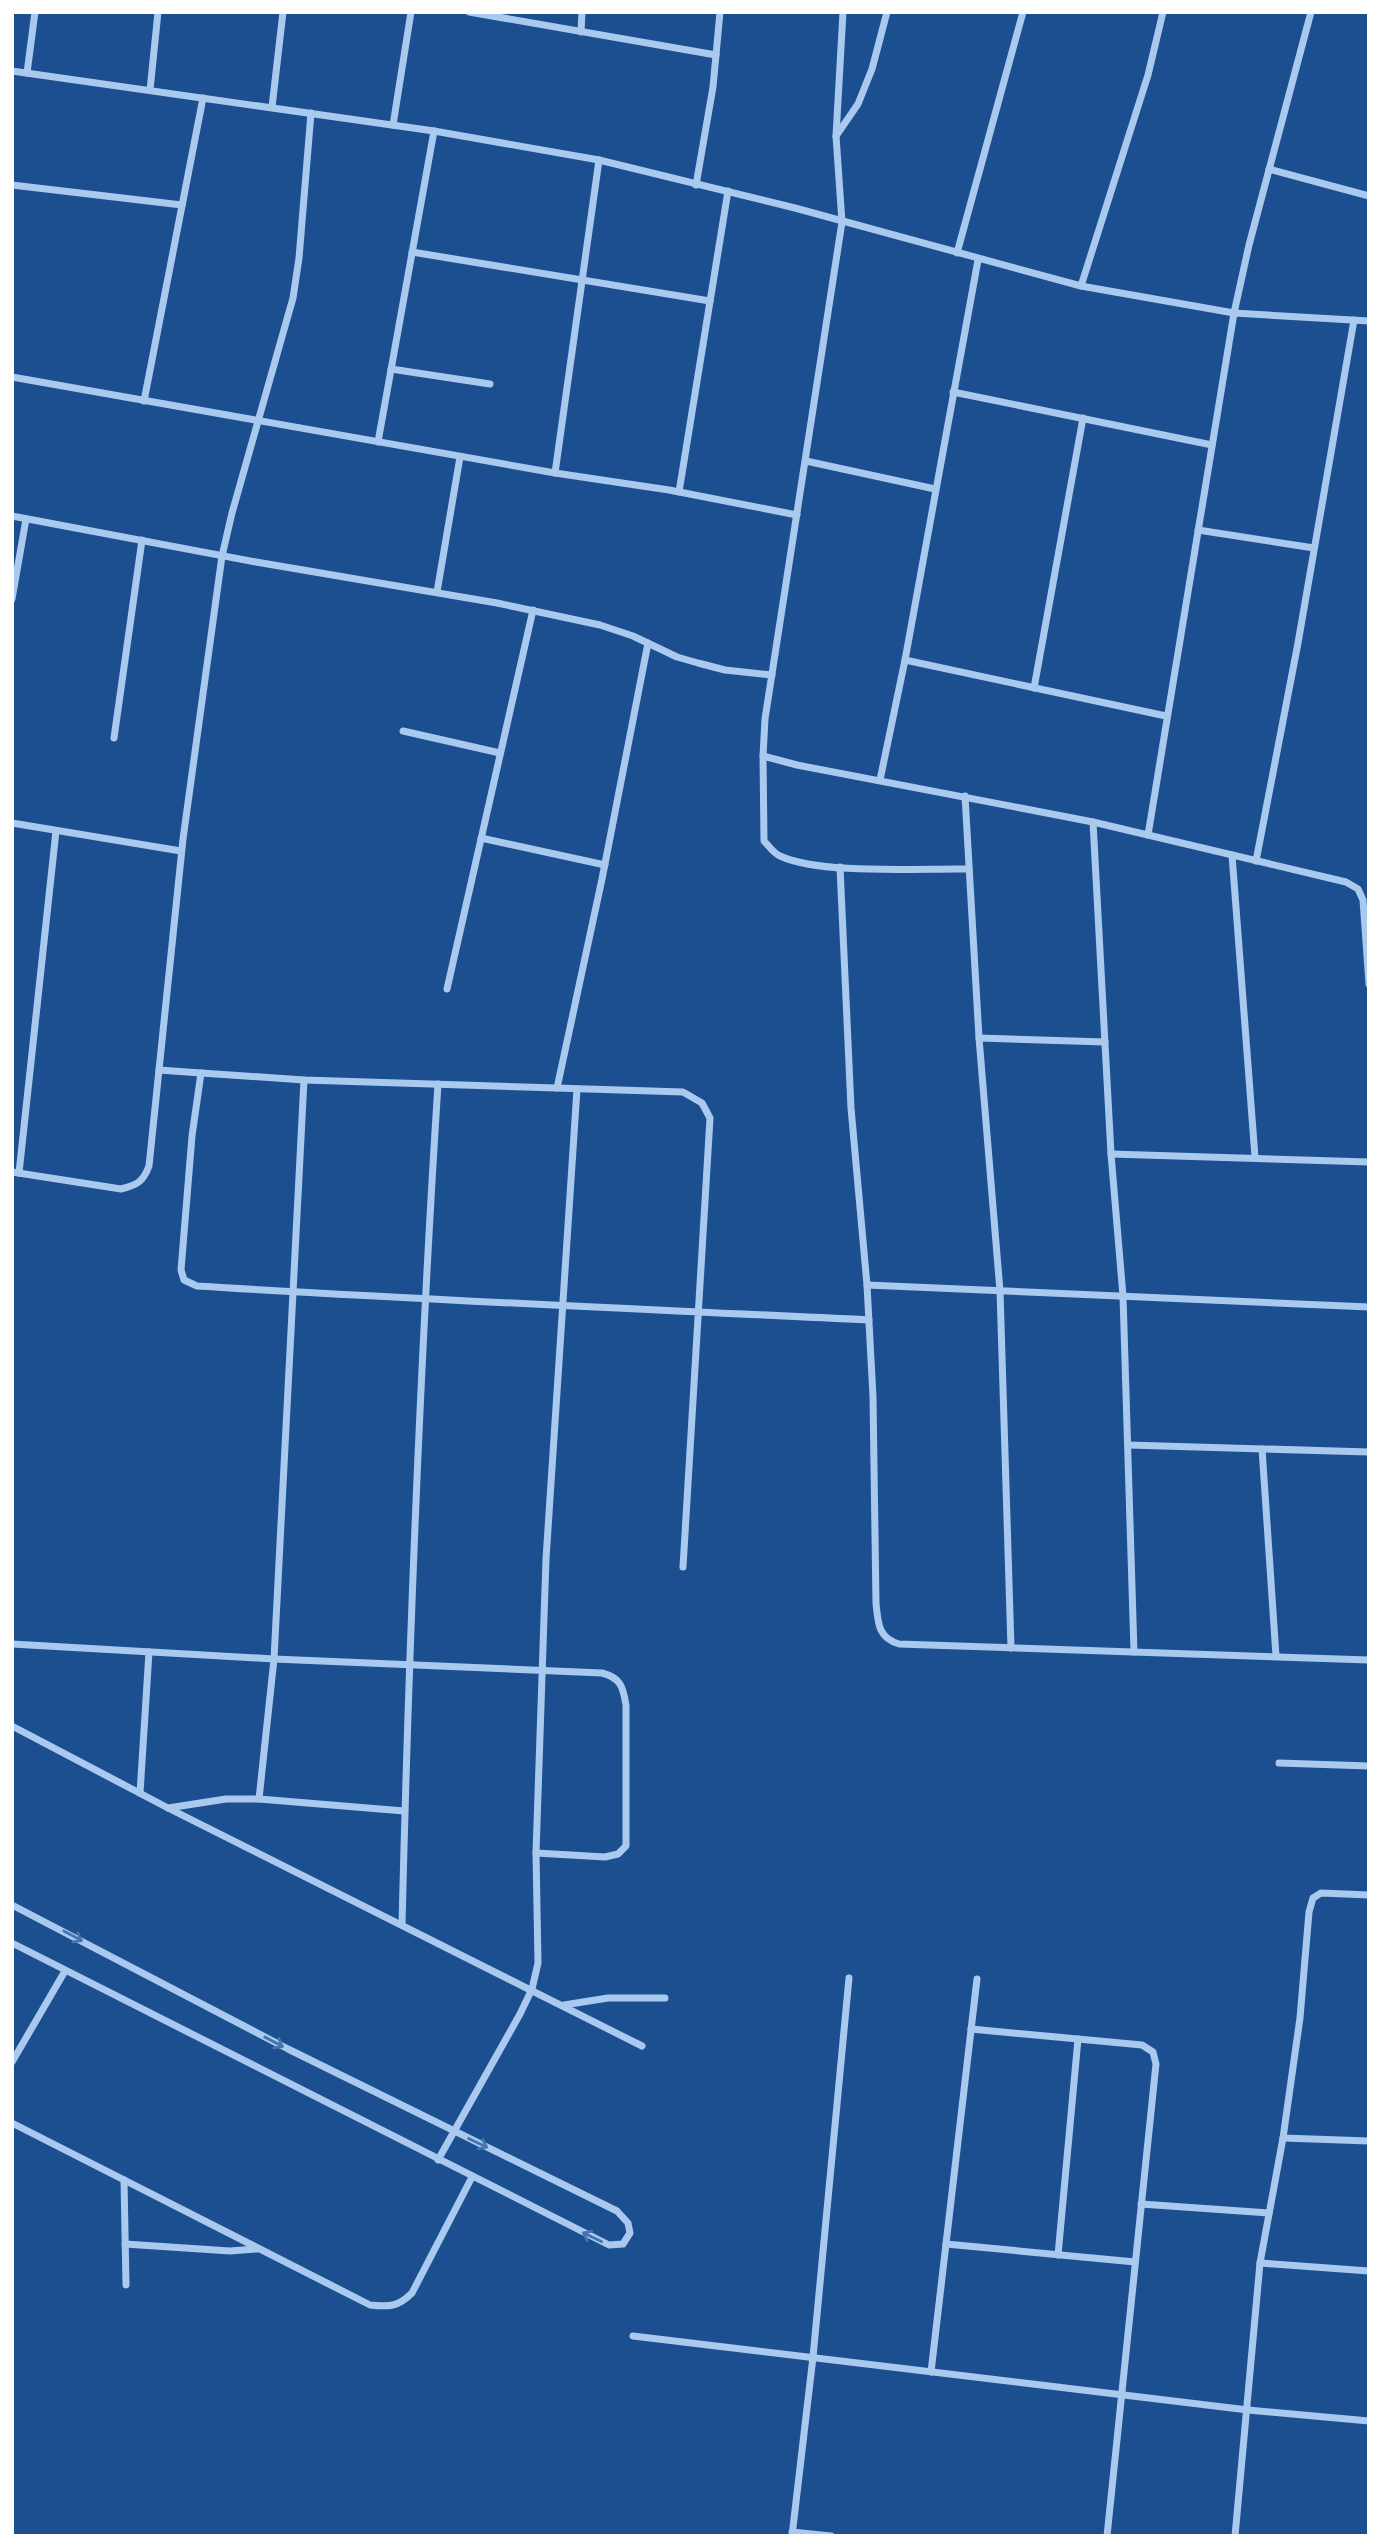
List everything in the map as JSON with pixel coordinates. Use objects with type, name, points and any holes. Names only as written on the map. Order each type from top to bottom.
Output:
[{"type":"street","points":[[27,73],[35,12]]},
{"type":"street","points":[[150,90],[158,12]]},
{"type":"street","points":[[272,107],[283,12]]},
{"type":"street","points":[[393,125],[411,12]]},
{"type":"street","points":[[468,12],[716,55]]},
{"type":"street","points":[[581,32],[582,12]]},
{"type":"street","points":[[696,184],[713,87],[720,12]]},
{"type":"street","points":[[843,12],[836,136],[842,222],[765,719],[762,756],[764,841],[777,854],[797,862],[839,867],[969,869]]},
{"type":"street","points":[[836,136],[858,104],[872,69],[887,12]]},
{"type":"street","points":[[957,253],[1023,12]]},
{"type":"street","points":[[1081,286],[1148,75],[1163,12]]},
{"type":"street","points":[[1148,835],[1234,313],[1249,245],[1311,12]]},
{"type":"street","points":[[12,71],[434,131],[599,160],[728,191],[1081,286],[1234,313],[1369,321]]},
{"type":"street","points":[[144,401],[203,97]]},
{"type":"street","points":[[56,831],[15,1173],[121,1189],[137,1185],[144,1179],[149,1166],[181,851],[222,556],[293,298],[311,113]]},
{"type":"street","points":[[378,442],[434,131]]},
{"type":"street","points":[[555,473],[599,160]]},
{"type":"street","points":[[1269,169],[1369,196]]},
{"type":"street","points":[[12,187],[182,205]]},
{"type":"street","points":[[679,492],[728,191]]},
{"type":"street","points":[[412,252],[710,301]]},
{"type":"street","points":[[880,780],[905,660],[978,260]]},
{"type":"street","points":[[1256,861],[1354,320]]},
{"type":"street","points":[[391,369],[490,384]]},
{"type":"street","points":[[12,377],[460,457],[679,492],[797,515]]},
{"type":"street","points":[[953,392],[1212,445]]},
{"type":"street","points":[[1034,688],[1083,418]]},
{"type":"street","points":[[436,592],[460,457]]},
{"type":"street","points":[[806,461],[935,489]]},
{"type":"street","points":[[12,516],[533,610],[600,625],[677,657],[725,670],[772,675]]},
{"type":"street","points":[[12,599],[26,519]]},
{"type":"street","points":[[1198,530],[1314,548]]},
{"type":"street","points":[[114,738],[142,540]]},
{"type":"street","points":[[447,989],[533,610]]},
{"type":"street","points":[[557,1088],[605,865],[648,643]]},
{"type":"street","points":[[905,660],[1166,716]]},
{"type":"street","points":[[403,732],[500,753]]},
{"type":"street","points":[[762,756],[1093,822],[1346,882],[1358,889],[1363,900],[1369,984]]},
{"type":"street","points":[[965,796],[979,1038],[1000,1291],[1011,1648]]},
{"type":"street","points":[[1093,822],[1111,1154],[1123,1296],[1135,1652]]},
{"type":"street","points":[[12,823],[181,851]]},
{"type":"street","points":[[481,838],[605,865]]},
{"type":"street","points":[[1232,855],[1255,1157]]},
{"type":"street","points":[[839,867],[850,1108],[869,1320],[873,1397],[876,1604],[878,1625],[882,1634],[889,1641],[899,1644],[1369,1660]]},
{"type":"street","points":[[979,1038],[1105,1042]]},
{"type":"street","points":[[159,1070],[304,1080],[683,1092],[702,1103],[710,1118],[683,1567]]},
{"type":"street","points":[[201,1073],[181,1251],[184,1280],[197,1286],[869,1320]]},
{"type":"street","points":[[259,1799],[274,1659],[304,1080]]},
{"type":"street","points":[[401,1923],[408,1665],[424,1298],[438,1084]]},
{"type":"street","points":[[438,2160],[532,1989],[538,1963],[536,1853],[541,1670],[577,1089]]},
{"type":"street","points":[[1111,1154],[1369,1162]]},
{"type":"street","points":[[867,1285],[1369,1307]]},
{"type":"street","points":[[1128,1445],[1369,1452]]},
{"type":"street","points":[[1262,1449],[1276,1656]]},
{"type":"street","points":[[12,1644],[274,1659],[602,1673],[614,1676],[622,1684],[626,1705],[626,1846],[618,1854],[605,1857],[536,1853]]},
{"type":"street","points":[[140,1793],[149,1652]]},
{"type":"street","points":[[12,1726],[167,1808],[642,2046]]},
{"type":"street","points":[[1279,1763],[1369,1766]]},
{"type":"street","points":[[167,1808],[226,1799],[259,1799],[404,1811]]},
{"type":"street","points":[[1235,2536],[1261,2263],[1300,2018],[1309,1912],[1314,1898],[1321,1892],[1369,1895]]},
{"type":"street","points":[[12,1905],[288,2049],[617,2211],[628,2223],[630,2233],[623,2244],[609,2245],[12,1943]]},
{"type":"street","points":[[12,2062],[65,1970]]},
{"type":"street","points":[[831,2536],[792,2534],[813,2357],[849,1978]]},
{"type":"street","points":[[931,2372],[976,1979]]},
{"type":"street","points":[[564,2006],[608,1998],[664,1998]]},
{"type":"street","points":[[971,2029],[1142,2045],[1153,2052],[1156,2064],[1107,2536]]},
{"type":"street","points":[[1058,2255],[1078,2039]]},
{"type":"street","points":[[12,2123],[370,2305],[389,2307],[401,2304],[412,2293],[472,2177]]},
{"type":"street","points":[[1283,2138],[1369,2141]]},
{"type":"street","points":[[124,2180],[126,2286]]},
{"type":"street","points":[[1141,2204],[1269,2213]]},
{"type":"street","points":[[125,2244],[230,2251],[259,2249]]},
{"type":"street","points":[[946,2244],[1135,2262]]},
{"type":"street","points":[[1261,2263],[1369,2271]]},
{"type":"street","points":[[633,2336],[1248,2410],[1369,2421]]}]
